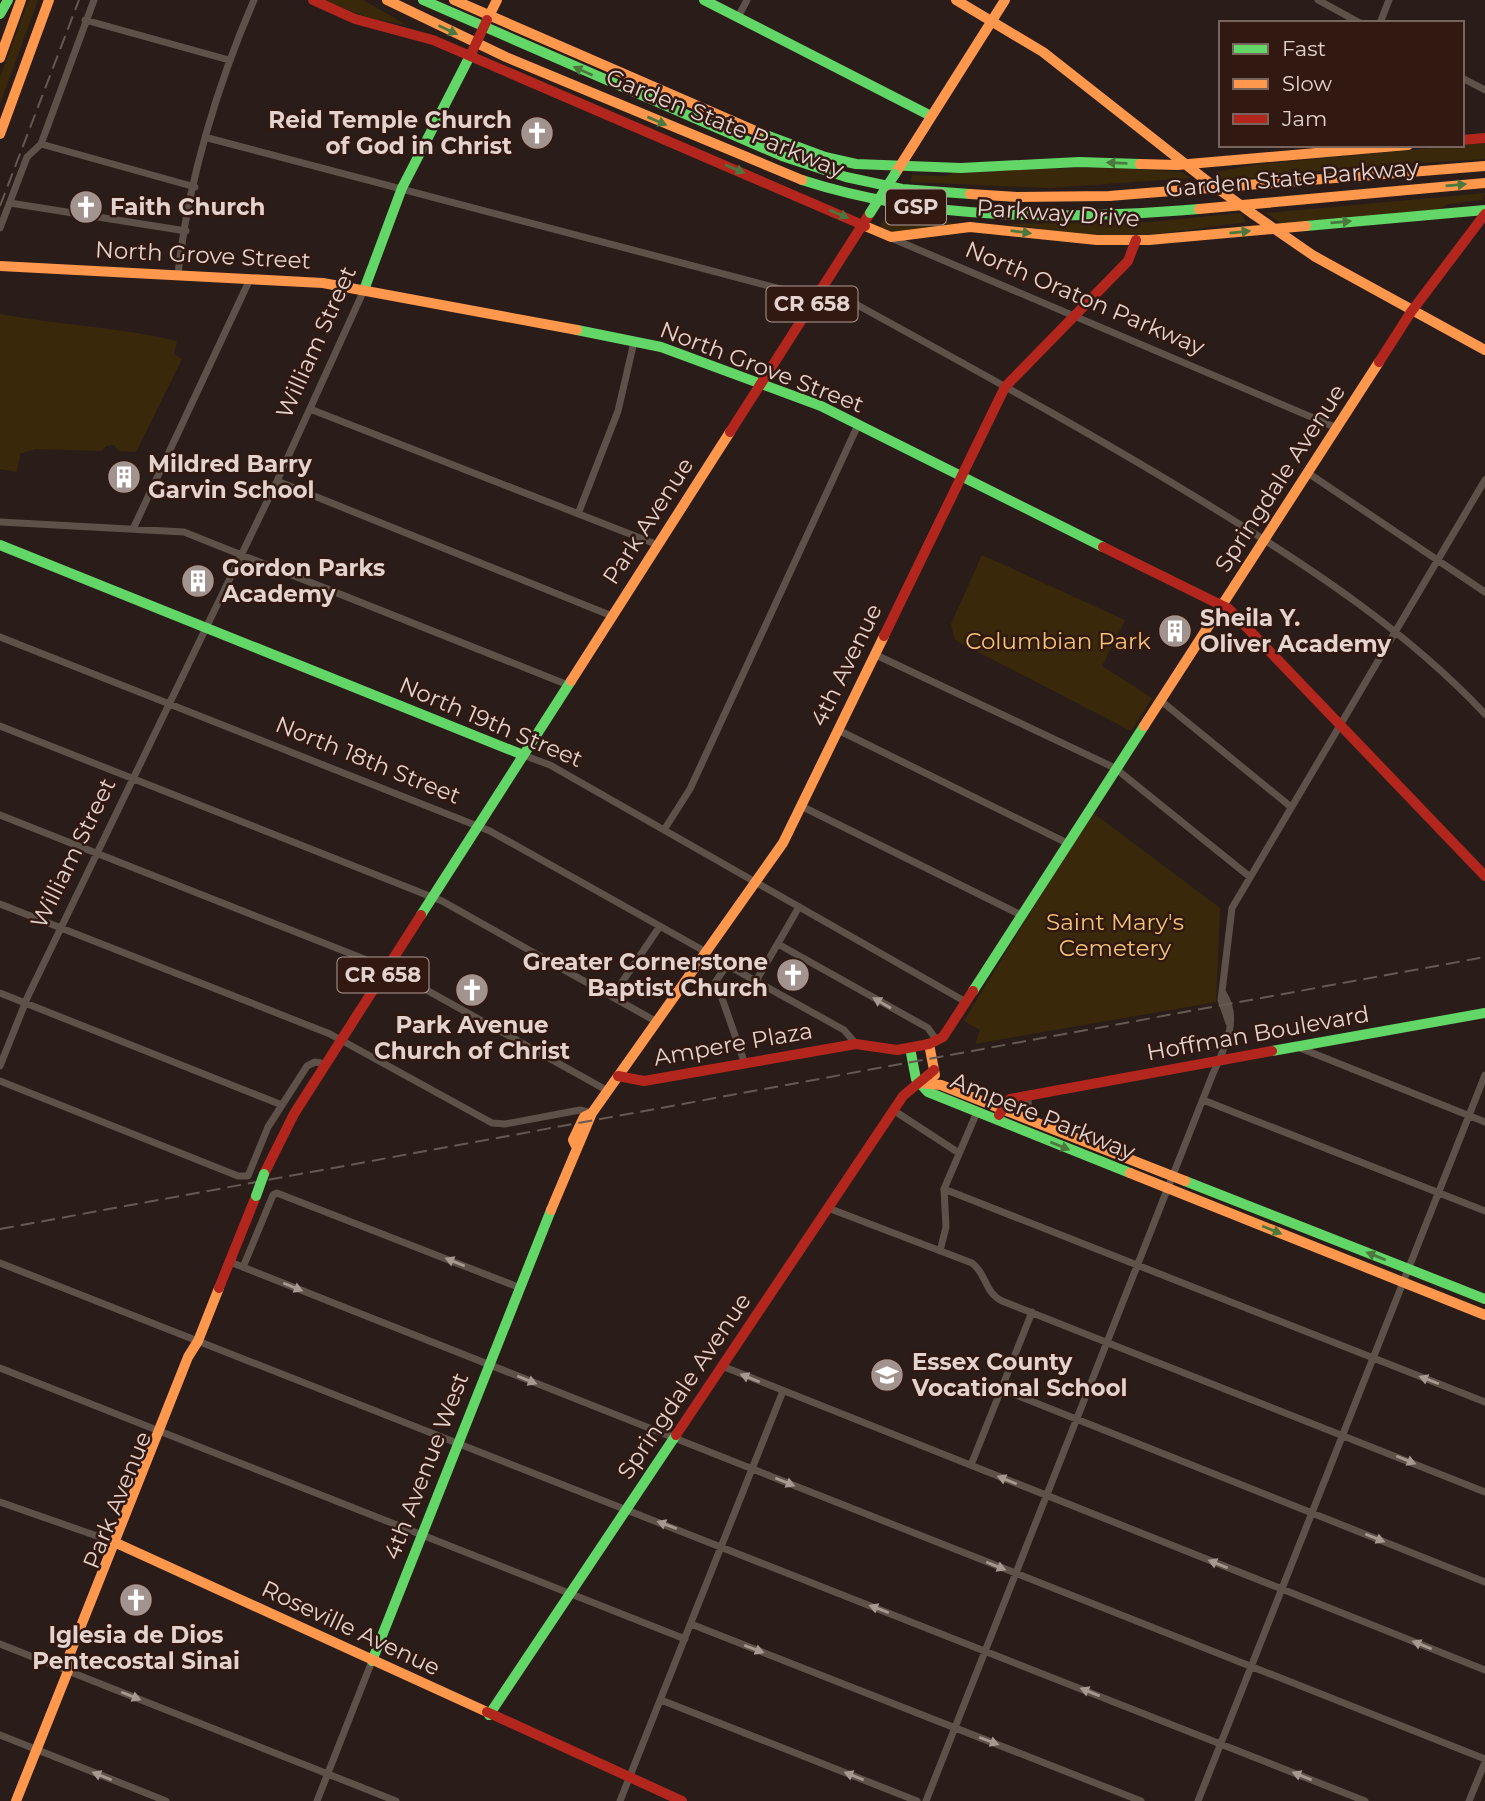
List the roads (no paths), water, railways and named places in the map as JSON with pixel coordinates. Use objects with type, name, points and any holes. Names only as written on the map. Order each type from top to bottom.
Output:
[{"type":"main road","points":[[0,14],[8,0]]},
{"type":"main road","points":[[0,58],[21,0]]},
{"type":"main road","points":[[0,134],[49,0]]},
{"type":"main road","name":"North Oraton Parkway","points":[[313,0],[355,19],[425,37],[470,54],[880,233]]},
{"type":"main road","name":"Garden State Parkway","points":[[387,0],[494,51],[756,163],[839,192],[900,205],[1011,214],[1110,213],[1485,183]]},
{"type":"main road","name":"Garden State Parkway","points":[[423,0],[771,152],[846,177],[902,189],[1017,197],[1109,196],[1485,166]]},
{"type":"main road","points":[[454,0],[488,18],[789,145],[843,162],[897,170]]},
{"type":"main road","name":"William Street","points":[[364,290],[402,188],[497,0]]},
{"type":"main road","points":[[704,0],[931,117]]},
{"type":"main road","points":[[956,0],[1043,52],[1185,165],[1273,229],[1411,312],[1485,350]]},
{"type":"main road","name":"Park Avenue","points":[[16,1801],[68,1671],[69,1656],[118,1544],[162,1432],[195,1360],[198,1341],[284,1130],[1005,0]]},
{"type":"main road","points":[[1464,140],[1485,138]]},
{"type":"main road","name":"Parkway Drive","points":[[897,170],[1079,162],[1185,165],[1367,147]]},
{"type":"main road","name":"Parkway Drive","points":[[880,233],[910,237],[970,227],[1084,240],[1136,240],[1485,212]]},
{"type":"main road","name":"Springdale Avenue","points":[[933,1043],[946,1034],[1411,312],[1485,212]]},
{"type":"main road","name":"4th Avenue","points":[[576,1146],[582,1142],[592,1113],[783,844],[1005,387],[1128,261],[1136,240]]},
{"type":"main road","name":"North Grove Street","points":[[0,266],[323,283],[661,347],[821,406],[1237,615],[1485,876]]},
{"type":"main road","name":"North 19th Street","points":[[0,547],[523,755]]},
{"type":"main road","name":"Hoffman Boulevard","points":[[1002,1109],[1008,1099],[1485,1013]]},
{"type":"main road","points":[[856,1044],[884,1050],[933,1043],[934,1070],[941,1085]]},
{"type":"main road","name":"Ampere Plaza","points":[[618,1076],[644,1081],[856,1044]]},
{"type":"main road","points":[[910,1048],[918,1083]]},
{"type":"main road","name":"Springdale Avenue","points":[[489,1715],[893,1110],[906,1093],[934,1070]]},
{"type":"main road","name":"Ampere Parkway","points":[[918,1083],[941,1085],[1485,1299]]},
{"type":"main road","name":"Ampere Parkway","points":[[918,1083],[928,1092],[997,1121],[1485,1315]]},
{"type":"main road","name":"Hoffman Boulevard","points":[[1002,1109],[1039,1094]]},
{"type":"main road","points":[[997,1121],[1002,1109]]},
{"type":"main road","name":"4th Avenue West","points":[[372,1661],[576,1146]]},
{"type":"main road","name":"Roseville Avenue","points":[[118,1544],[682,1801]]},
{"type":"street","points":[[0,228],[27,157],[41,144],[93,0]]},
{"type":"street","points":[[178,275],[195,187],[229,60],[254,0]]},
{"type":"street","points":[[738,17],[747,0]]},
{"type":"street","points":[[1318,0],[1356,21]]},
{"type":"street","points":[[1381,21],[1389,0]]},
{"type":"street","points":[[85,20],[229,60]]},
{"type":"street","points":[[1464,79],[1485,90]]},
{"type":"street","points":[[208,138],[816,298]]},
{"type":"street","points":[[41,144],[195,187]]},
{"type":"street","points":[[10,203],[186,232]]},
{"type":"street","name":"North Oraton Parkway","points":[[880,233],[1337,428]]},
{"type":"street","points":[[133,529],[250,279]]},
{"type":"street","points":[[823,286],[1114,446],[1265,540],[1396,630],[1485,714]]},
{"type":"street","name":"William Street","points":[[0,1066],[25,1002],[277,481],[364,290]]},
{"type":"street","points":[[578,514],[621,401],[634,342]]},
{"type":"street","points":[[310,409],[658,545]]},
{"type":"street","points":[[664,830],[690,789],[858,425]]},
{"type":"street","points":[[1308,473],[1485,592]]},
{"type":"street","points":[[926,1801],[1203,1100],[1228,1043],[1227,999],[1223,993],[1229,913],[1485,480]]},
{"type":"street","points":[[277,481],[612,616]]},
{"type":"street","points":[[0,522],[184,532],[568,685]]},
{"type":"street","name":"North 18th Street","points":[[0,637],[478,826],[706,952]]},
{"type":"street","points":[[874,654],[1115,768],[1250,877]]},
{"type":"street","points":[[1160,700],[1291,807]]},
{"type":"street","points":[[0,726],[432,897],[657,1022]]},
{"type":"street","points":[[838,730],[1067,843]]},
{"type":"street","name":"North 19th Street","points":[[523,755],[550,765],[966,1002]]},
{"type":"street","points":[[801,806],[1021,915]]},
{"type":"street","points":[[0,815],[387,968],[608,1091]]},
{"type":"street","points":[[0,904],[341,1040],[496,1124],[580,1110],[592,1113]]},
{"type":"street","points":[[756,981],[799,907]]},
{"type":"street","points":[[612,997],[660,926]]},
{"type":"street","points":[[778,943],[928,1028],[933,1043]]},
{"type":"street","points":[[745,1064],[716,981],[727,965],[844,1030],[856,1044]]},
{"type":"street","points":[[0,993],[282,1105]]},
{"type":"street","points":[[1296,1047],[1485,1122]]},
{"type":"street","name":"Park Avenue","points":[[0,1081],[238,1176],[248,1176],[266,1132],[309,1064],[318,1061],[326,1064]]},
{"type":"street","points":[[1198,1801],[1485,1075]]},
{"type":"street","points":[[1028,1100],[1029,1119]]},
{"type":"street","points":[[1203,1100],[1485,1211]]},
{"type":"street","points":[[893,1110],[959,1153]]},
{"type":"street","points":[[940,1251],[946,1227],[944,1189],[977,1112]]},
{"type":"street","points":[[944,1189],[1485,1402]]},
{"type":"street","points":[[243,1267],[273,1195],[277,1193],[518,1287]]},
{"type":"street","points":[[828,1208],[979,1268],[993,1296],[1485,1492]]},
{"type":"street","points":[[230,1262],[1485,1761],[1469,1801]]},
{"type":"street","points":[[0,1263],[1366,1801]]},
{"type":"street","points":[[971,1465],[1032,1312]]},
{"type":"street","points":[[722,1366],[1485,1670]]},
{"type":"street","points":[[0,1367],[685,1639]]},
{"type":"street","points":[[1001,1389],[1485,1582]]},
{"type":"street","points":[[620,1801],[783,1391]]},
{"type":"street","name":"Roseville Avenue","points":[[0,1502],[118,1544]]},
{"type":"street","points":[[691,1624],[1142,1801]]},
{"type":"street","points":[[0,1644],[396,1801]]},
{"type":"street","name":"4th Avenue West","points":[[317,1801],[372,1661]]},
{"type":"street","points":[[661,1700],[917,1801]]},
{"type":"street","points":[[0,1735],[166,1801]]},
{"type":"railway","points":[[0,206],[79,0]]},
{"type":"railway","points":[[0,1229],[1485,957]]},
{"type":"place","name":"Reid Temple Church of God in Christ","points":[[537,133]]},
{"type":"place","name":"Faith Church","points":[[86,207]]},
{"type":"place","name":"Mildred Barry Garvin School","points":[[124,477]]},
{"type":"place","name":"Gordon Parks Academy","points":[[198,581]]},
{"type":"place","name":"Sheila Y. Oliver Academy","points":[[1175,631]]},
{"type":"place","name":"Greater Cornerstone Baptist Church","points":[[793,975]]},
{"type":"place","name":"Park Avenue Church of Christ","points":[[472,990]]},
{"type":"place","name":"Essex County Vocational School","points":[[887,1375]]},
{"type":"place","name":"Iglesia de Dios Pentecostal Sinai","points":[[136,1600]]},
{"type":"park label","name":"Columbian Park","points":[[1058,641]]},
{"type":"park label","name":"Saint Mary's Cemetery","points":[[1115,935]]}]
